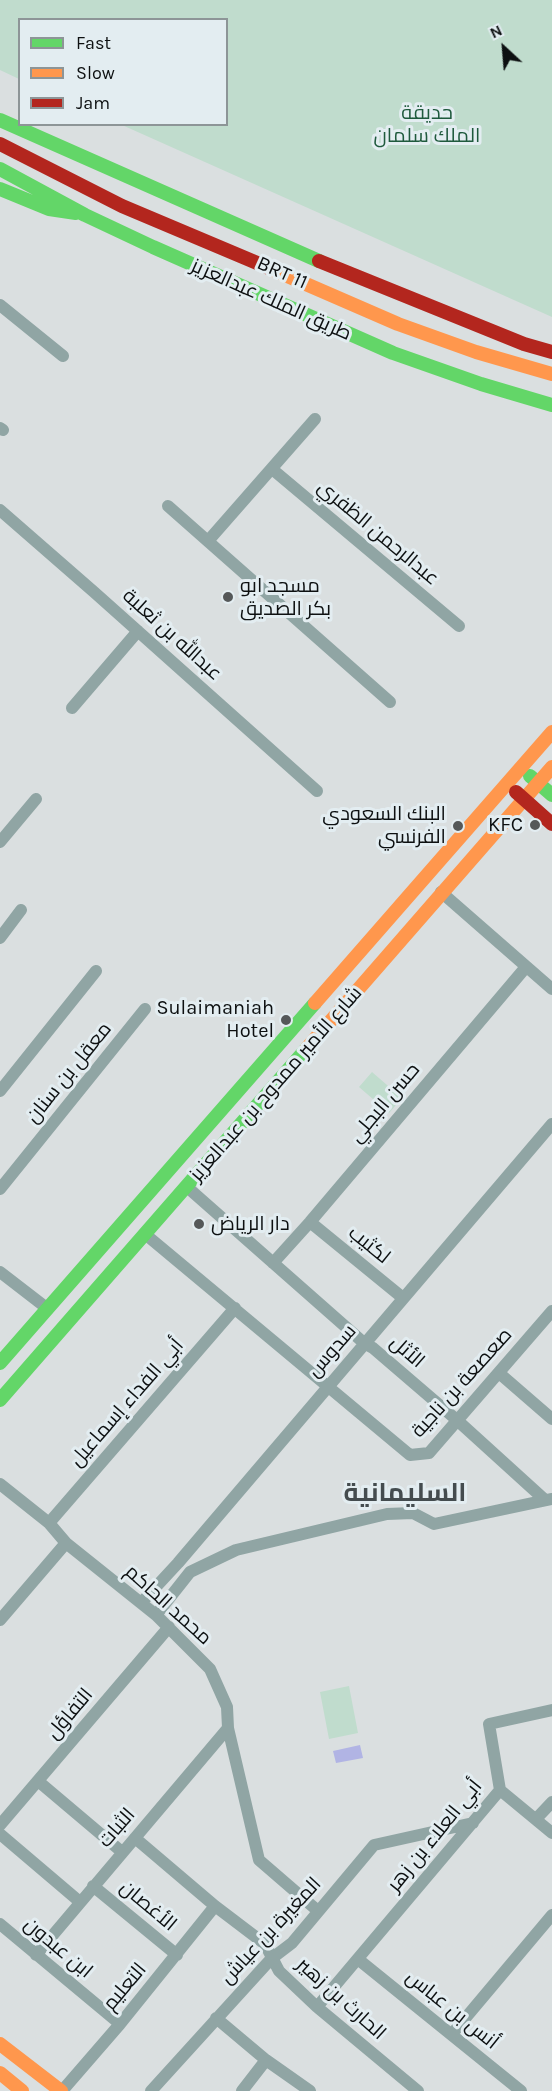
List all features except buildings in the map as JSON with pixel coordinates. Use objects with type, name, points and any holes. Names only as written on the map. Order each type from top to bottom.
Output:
[{"type":"street","points":[[0,120],[192,207],[331,266],[524,344],[552,352]]},
{"type":"street","name":"BRT 11","points":[[0,144],[122,206],[190,232],[398,324],[476,352],[552,374]]},
{"type":"street","name":"BRT 11","points":[[0,149],[19,154]]},
{"type":"street","name":"طريق الملك عبدالعزيز","points":[[0,169],[85,215],[254,293],[393,353],[480,384],[552,405]]},
{"type":"street","points":[[0,189],[50,209],[85,215]]},
{"type":"street","points":[[0,305],[63,356]]},
{"type":"street","points":[[208,541],[315,419]]},
{"type":"street","name":"عبدالرحمن الظفري","points":[[272,469],[459,626]]},
{"type":"street","points":[[168,506],[390,702]]},
{"type":"street","name":"عبدالله بن ثعلبة","points":[[0,510],[317,791]]},
{"type":"street","points":[[72,708],[138,631]]},
{"type":"street","name":"شارع الأمير ممدوح بن عبدالعزيز","points":[[0,1363],[552,732]]},
{"type":"street","name":"شارع الأمير ممدوح بن عبدالعزيز","points":[[0,1400],[552,766]]},
{"type":"street","points":[[521,768],[552,795]]},
{"type":"street","points":[[506,784],[552,824]]},
{"type":"street","points":[[0,842],[36,799]]},
{"type":"street","points":[[441,892],[552,989]]},
{"type":"street","points":[[0,938],[21,910]]},
{"type":"street","name":"حسن البجلي","points":[[273,1263],[526,967]]},
{"type":"street","points":[[0,1091],[96,971]]},
{"type":"street","name":"معقل بن سنان","points":[[0,1189],[146,1009]]},
{"type":"street","name":"سدوس","points":[[141,1603],[178,1563],[552,1124]]},
{"type":"street","name":"الأثل","points":[[187,1187],[364,1343],[373,1348],[550,1497]]},
{"type":"street","name":"لكثيب","points":[[310,1222],[403,1298]]},
{"type":"street","name":"صعصعة بن ناجية","points":[[145,1234],[410,1455],[429,1453],[552,1311]]},
{"type":"street","points":[[0,1272],[48,1309]]},
{"type":"street","name":"أبي الفداء إسماعيل","points":[[49,1523],[235,1308]]},
{"type":"street","points":[[499,1373],[552,1419]]},
{"type":"street","name":"محمد الحاكم","points":[[0,1484],[49,1523],[66,1543],[156,1615],[210,1669],[226,1707],[228,1728],[259,1860],[318,1911]]},
{"type":"street","points":[[156,1615],[190,1572],[236,1550],[387,1514],[413,1513],[434,1524],[550,1497]]},
{"type":"street","points":[[0,1620],[66,1543]]},
{"type":"street","name":"التفاؤل","points":[[0,1825],[169,1627]]},
{"type":"street","name":"أبي العلاء بن زهر","points":[[317,2007],[359,1960],[500,1790],[489,1724],[552,1710]]},
{"type":"street","name":"الثبات","points":[[36,1955],[228,1728]]},
{"type":"street","points":[[38,1781],[122,1852]]},
{"type":"street","points":[[500,1790],[552,1833]]},
{"type":"street","points":[[536,1820],[552,1802]]},
{"type":"street","name":"المغيرة بن عياش","points":[[151,2091],[271,1959],[292,1943],[374,1845],[473,1823]]},
{"type":"street","points":[[0,1834],[80,1902]]},
{"type":"street","name":"الحارث بن زهير","points":[[135,1838],[215,1906],[265,1944],[279,1971],[412,2089]]},
{"type":"street","name":"الأغصان","points":[[93,1886],[177,1955]]},
{"type":"street","name":"التعليم","points":[[62,2091],[120,2024],[215,1906]]},
{"type":"street","points":[[452,2034],[552,1916]]},
{"type":"street","name":"ابن عبدون","points":[[0,1924],[120,2024]]},
{"type":"street","name":"أنس بن عباس","points":[[359,1960],[521,2091]]},
{"type":"street","points":[[216,2018],[266,2060],[310,2091]]},
{"type":"street","points":[[0,2044],[62,2091]]},
{"type":"street","points":[[242,2091],[266,2060]]},
{"type":"street","points":[[0,2073],[22,2091]]},
{"type":"green space","name":"حديقة الملك سلمان","points":[[0,0],[552,0],[552,317],[124,126],[228,126],[228,18],[18,18],[18,79],[0,70]]},
{"type":"green space","points":[[372,1072],[402,1098],[389,1113],[359,1087]]},
{"type":"green space","points":[[349,1686],[358,1733],[329,1739],[320,1692]]},
{"type":"water","points":[[360,1745],[363,1758],[336,1763],[333,1751]]},
{"type":"traffic: fast","points":[[0,120],[319,261]]},
{"type":"traffic: fast","points":[[0,169],[85,215],[153,247],[393,353],[481,384],[552,405]]},
{"type":"traffic: fast","points":[[0,189],[49,209],[76,213]]},
{"type":"traffic: fast","points":[[530,776],[552,795]]},
{"type":"traffic: fast","points":[[0,1363],[315,1003]]},
{"type":"traffic: fast","points":[[0,1400],[307,1048]]},
{"type":"traffic: slow","points":[[269,268],[398,324],[476,352],[552,374]]},
{"type":"traffic: slow","points":[[315,1003],[552,732]]},
{"type":"traffic: slow","points":[[307,1048],[552,767]]},
{"type":"traffic: slow","points":[[0,2044],[61,2091]]},
{"type":"traffic: slow","points":[[0,2073],[22,2091]]},
{"type":"traffic: jam","points":[[0,144],[122,206],[269,268]]},
{"type":"traffic: jam","points":[[319,261],[524,344],[552,352]]},
{"type":"traffic: jam","points":[[516,792],[552,824]]},
{"type":"place","name":"مسجد ابو بكر الصديق","points":[[228,597]]},
{"type":"place","name":"KFC","points":[[535,825]]},
{"type":"place","name":"البنك السعودي الفرنسي","points":[[458,826]]},
{"type":"place","name":"Sulaimaniah Hotel","points":[[286,1020]]},
{"type":"place","name":"دار الرياض","points":[[199,1224]]},
{"type":"district","name":"السليمانية","points":[[405,1494]]}]
